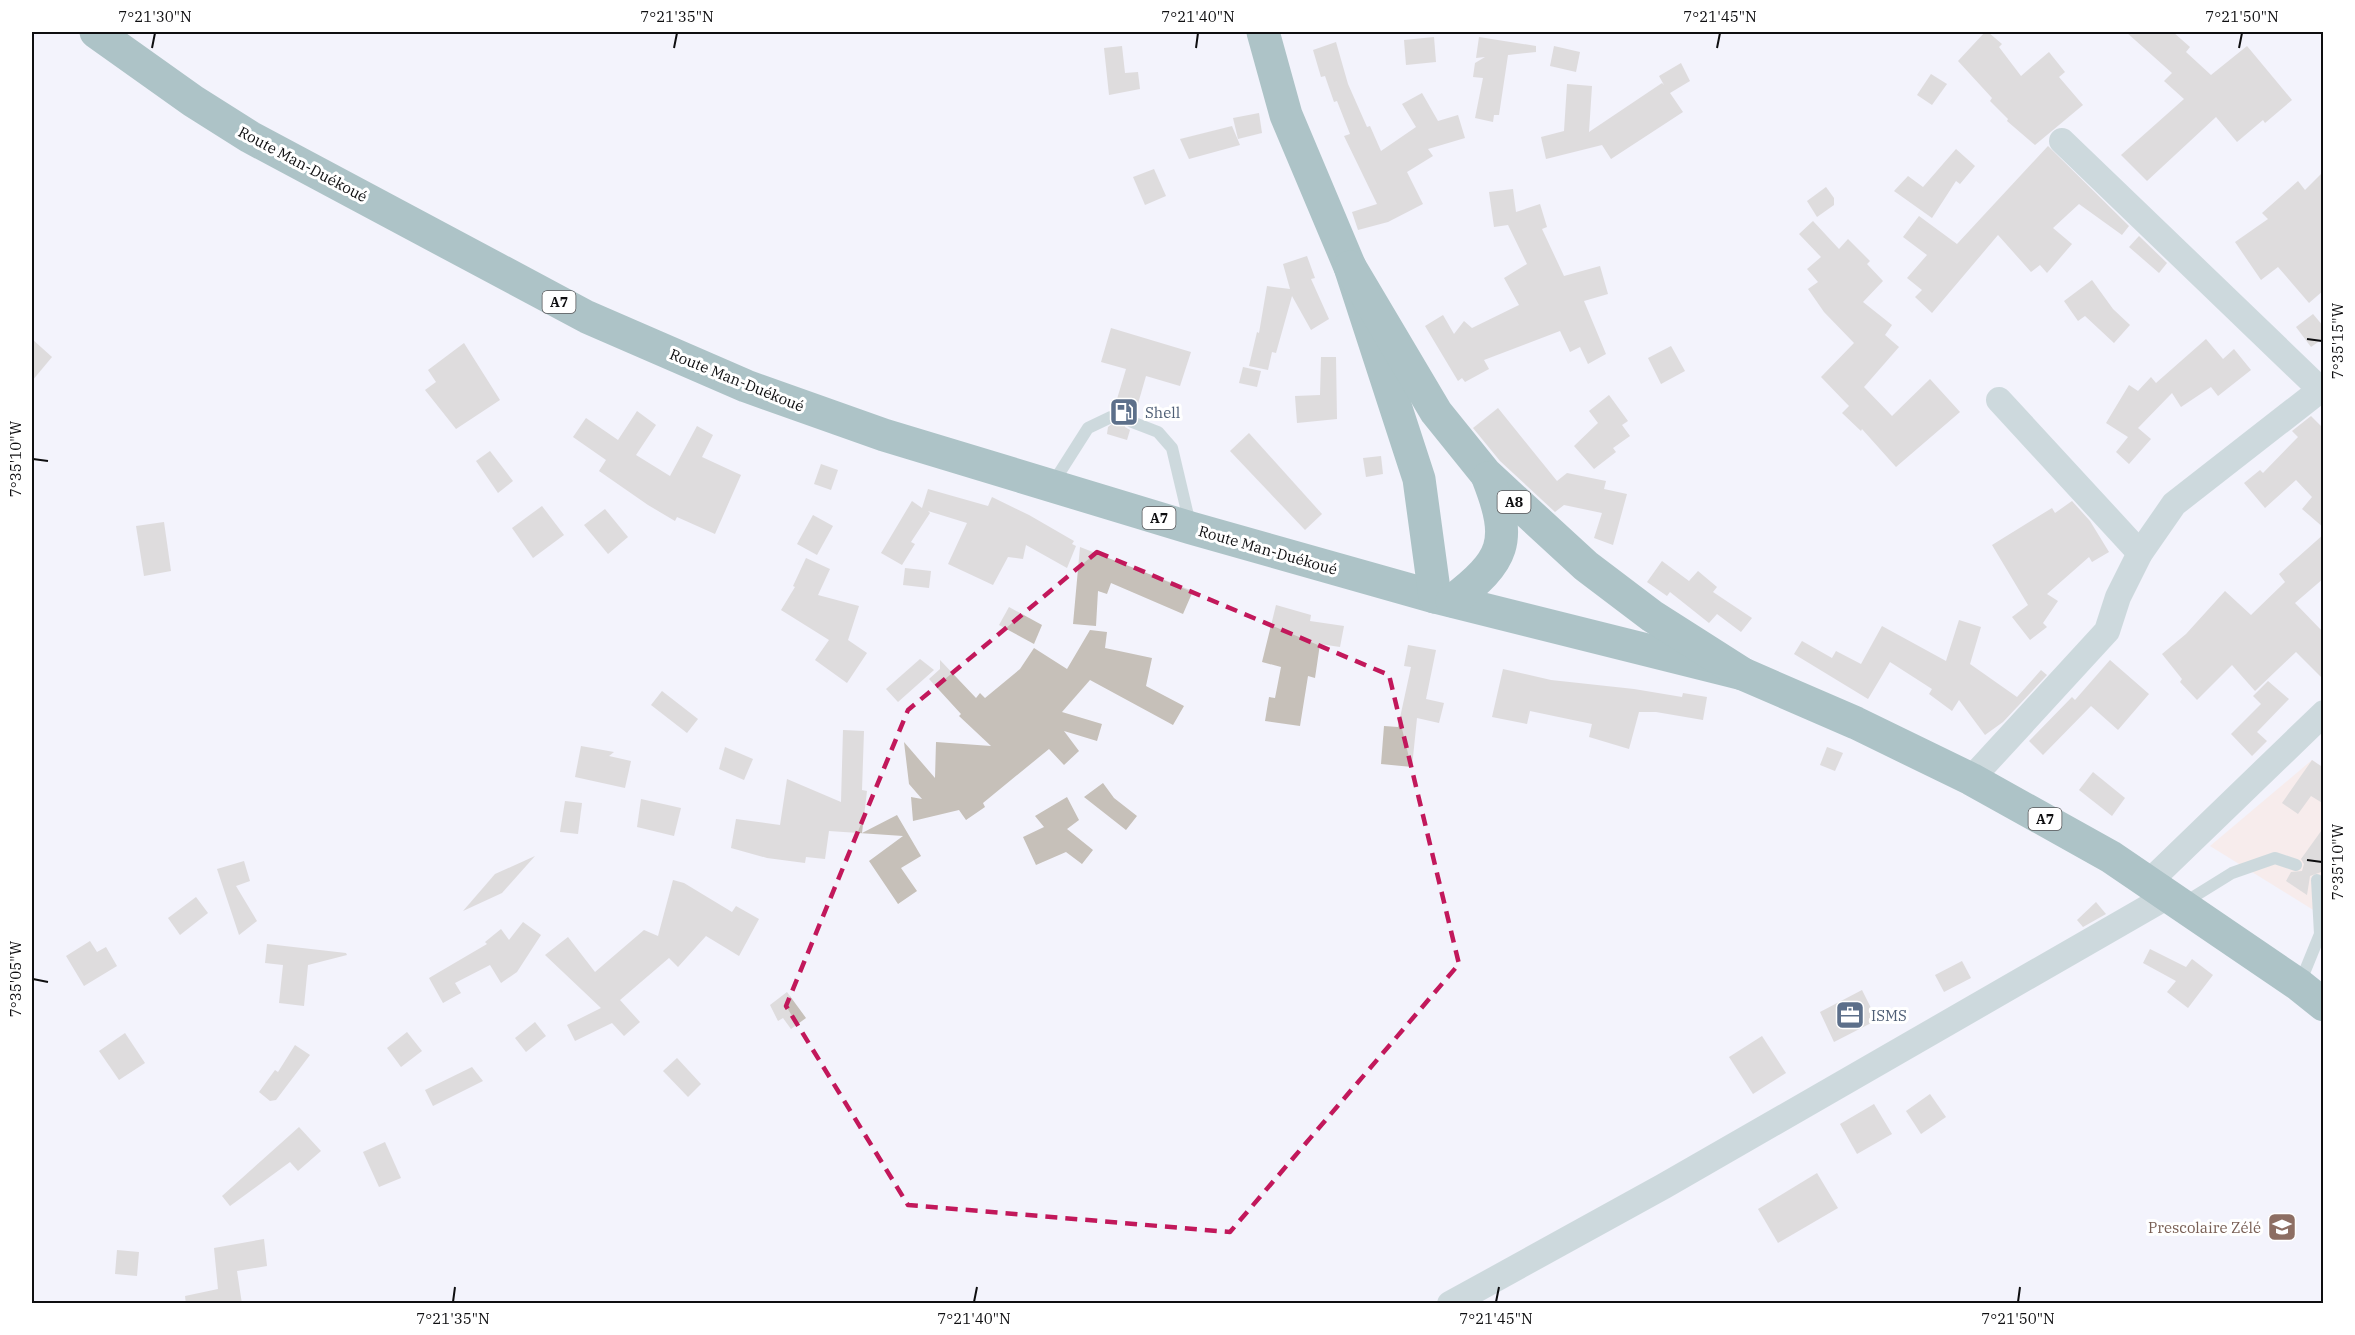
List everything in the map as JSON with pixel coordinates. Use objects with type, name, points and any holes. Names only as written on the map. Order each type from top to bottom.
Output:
[{"type":"main road","name":"Route Man-Duékoué","points":[[96,32],[193,101],[250,136],[587,317],[794,404],[884,435],[1053,484],[1191,528],[1444,599]]},
{"type":"main road","name":"A8","points":[[1263,32],[1286,115],[1350,267],[1419,479],[1444,599],[1482,578],[1497,558],[1502,537],[1500,510],[1486,474]]},
{"type":"main road","name":"A8","points":[[1350,267],[1436,412],[1486,474],[1586,566],[1652,616],[1743,674]]},
{"type":"main road","name":"A7","points":[[1444,599],[1743,674],[1856,723],[1971,779],[2111,856],[2311,995]]},
{"type":"street","points":[[1971,779],[2107,631],[2118,597],[2140,553],[2174,504],[2258,437],[2323,390],[2062,141]]},
{"type":"street","points":[[1999,400],[2140,553]]},
{"type":"street","points":[[1450,1304],[1664,1186],[2166,894],[2324,714]]},
{"type":"lane","points":[[1053,484],[1088,428],[1111,417]]},
{"type":"lane","points":[[1132,422],[1158,432],[1172,448],[1191,528]]},
{"type":"lane","points":[[2166,894],[2274,858],[2296,865]]},
{"type":"lane","points":[[2311,995],[2320,934],[2317,880]]},
{"type":"highlighted area","points":[[1097,552],[1389,675],[1459,964],[1230,1232],[908,1205],[786,1006],[908,710]]},
{"type":"shaded area","points":[[2312,760],[2323,768],[2323,916],[2210,846]]},
{"type":"building","points":[[1985,32],[2002,44],[1999,47],[2021,76],[2049,52],[2065,72],[2059,77],[2083,105],[2035,145],[2007,121],[2008,119],[1990,101],[1992,98],[1958,61]]},
{"type":"building","points":[[2126,32],[2173,32],[2190,47],[2186,52],[2211,75],[2247,46],[2292,100],[2265,123],[2263,120],[2237,142],[2216,117],[2147,181],[2121,155],[2184,99],[2164,81],[2172,73]]},
{"type":"building","points":[[1434,37],[1436,62],[1406,65],[1404,40]]},
{"type":"building","points":[[1479,37],[1536,46],[1536,52],[1508,55],[1499,115],[1494,115],[1493,122],[1475,118],[1483,78],[1473,77],[1475,63],[1485,57],[1476,58]]},
{"type":"building","points":[[1336,42],[1348,84],[1367,127],[1370,126],[1381,151],[1416,127],[1402,104],[1422,93],[1438,121],[1458,115],[1465,138],[1428,149],[1433,156],[1407,172],[1423,204],[1388,222],[1358,230],[1352,212],[1377,204],[1344,136],[1350,134],[1337,101],[1334,102],[1325,76],[1321,77],[1313,50]]},
{"type":"building","points":[[1122,46],[1125,73],[1138,72],[1140,89],[1109,95],[1104,48]]},
{"type":"building","points":[[1554,46],[1580,52],[1576,72],[1550,66]]},
{"type":"building","points":[[1681,63],[1690,81],[1670,93],[1683,112],[1611,159],[1602,145],[1546,159],[1541,137],[1564,131],[1567,84],[1592,86],[1589,132],[1662,83],[1664,85],[1659,76]]},
{"type":"building","points":[[1931,74],[1947,84],[1932,105],[1917,95]]},
{"type":"building","points":[[1259,113],[1262,133],[1238,139],[1233,118]]},
{"type":"building","points":[[1232,126],[1240,145],[1189,159],[1180,139]]},
{"type":"building","points":[[2048,146],[2129,226],[2122,235],[2079,204],[2053,228],[2072,244],[2047,273],[2040,265],[2031,272],[1998,235],[1932,313],[1915,297],[1922,290],[1907,278],[1927,255],[1903,237],[1919,216],[1957,244]]},
{"type":"building","points":[[1956,149],[1975,166],[1960,184],[1956,181],[1932,218],[1894,191],[1908,176],[1923,187]]},
{"type":"building","points":[[1154,169],[1166,196],[1145,205],[1133,177]]},
{"type":"building","points":[[2324,171],[2324,290],[2309,303],[2278,267],[2261,280],[2235,242],[2268,219],[2262,213],[2298,181],[2305,190]]},
{"type":"building","points":[[1826,187],[1834,198],[1834,205],[1817,217],[1807,201]]},
{"type":"building","points":[[1513,189],[1516,212],[1540,204],[1547,227],[1542,229],[1564,276],[1600,266],[1608,294],[1584,301],[1606,354],[1588,364],[1580,347],[1570,352],[1560,331],[1484,360],[1489,369],[1465,382],[1462,378],[1458,381],[1425,326],[1443,315],[1454,334],[1464,321],[1472,328],[1519,305],[1504,278],[1527,264],[1508,225],[1494,227],[1489,192]]},
{"type":"building","points":[[1813,221],[1839,249],[1848,239],[1870,261],[1867,264],[1883,281],[1863,302],[1892,325],[1885,335],[1899,347],[1864,387],[1892,416],[1930,379],[1960,412],[1896,467],[1862,429],[1861,431],[1842,413],[1849,406],[1821,377],[1854,343],[1824,312],[1808,289],[1818,282],[1807,269],[1821,257],[1799,234]]},
{"type":"building","points":[[2139,236],[2167,263],[2159,273],[2129,247]]},
{"type":"building","points":[[1307,256],[1315,278],[1311,279],[1329,319],[1311,330],[1292,296],[1276,353],[1272,352],[1268,370],[1249,366],[1257,332],[1259,333],[1267,286],[1290,289],[1283,264]]},
{"type":"building","points":[[2092,280],[2113,309],[2130,325],[2114,343],[2085,316],[2078,321],[2064,301]]},
{"type":"building","points":[[2313,314],[2324,327],[2324,338],[2311,347],[2296,327]]},
{"type":"building","points":[[1111,328],[1191,352],[1180,386],[1146,376],[1135,414],[1127,415],[1124,420],[1125,427],[1130,430],[1127,440],[1107,434],[1108,427],[1119,418],[1114,409],[1126,369],[1101,362]]},
{"type":"building","points":[[32,339],[52,357],[32,381]]},
{"type":"building","points":[[2206,339],[2223,359],[2234,349],[2251,370],[2218,396],[2211,387],[2181,407],[2172,393],[2138,428],[2151,439],[2129,464],[2116,452],[2128,437],[2106,423],[2129,385],[2138,391],[2151,377],[2156,383]]},
{"type":"building","points":[[464,343],[500,400],[456,429],[425,390],[436,382],[428,370]]},
{"type":"building","points":[[1671,346],[1685,371],[1661,384],[1648,358]]},
{"type":"building","points":[[1321,357],[1336,357],[1337,419],[1297,423],[1295,396],[1320,395]]},
{"type":"building","points":[[1243,367],[1261,371],[1257,387],[1239,383]]},
{"type":"building","points":[[1609,395],[1628,421],[1622,425],[1630,436],[1613,448],[1616,452],[1594,469],[1574,446],[1598,423],[1589,411]]},
{"type":"building","points":[[1498,408],[1557,481],[1567,473],[1606,481],[1604,489],[1627,494],[1613,545],[1594,538],[1602,513],[1564,505],[1555,512],[1500,461],[1473,428]]},
{"type":"building","points":[[637,411],[656,425],[636,455],[670,476],[697,426],[713,435],[702,457],[741,475],[715,534],[677,517],[675,521],[648,505],[599,471],[606,460],[573,437],[586,418],[618,440]]},
{"type":"building","points":[[2311,416],[2324,429],[2324,528],[2302,509],[2312,497],[2296,480],[2265,508],[2244,483],[2260,470],[2263,473],[2298,437],[2292,431]]},
{"type":"building","points":[[1249,433],[1322,514],[1305,530],[1230,451]]},
{"type":"building","points":[[490,451],[513,481],[498,493],[476,461]]},
{"type":"building","points":[[1381,456],[1383,474],[1366,477],[1363,458]]},
{"type":"building","points":[[821,464],[838,470],[831,490],[814,484]]},
{"type":"building","points":[[928,489],[988,506],[992,497],[1029,515],[1074,541],[1072,544],[1076,546],[1067,568],[1026,545],[1023,559],[1008,557],[993,585],[948,564],[967,523],[928,511],[930,513],[911,542],[915,544],[902,565],[881,553],[912,501],[922,508]]},
{"type":"building","points":[[2072,501],[2090,521],[2109,552],[2092,562],[2089,557],[2047,594],[2058,601],[2043,623],[2047,627],[2030,640],[2012,617],[2028,605],[1992,545],[2052,508],[2055,513]]},
{"type":"building","points":[[542,506],[564,535],[533,558],[512,528]]},
{"type":"building","points":[[605,509],[628,537],[608,554],[584,525]]},
{"type":"building","points":[[813,515],[833,526],[817,555],[797,544]]},
{"type":"building","points":[[164,522],[171,571],[144,576],[136,526]]},
{"type":"building","points":[[2324,534],[2324,578],[2295,603],[2324,633],[2324,680],[2296,652],[2255,691],[2232,665],[2197,700],[2180,682],[2182,679],[2162,654],[2186,634],[2225,591],[2251,615],[2285,582],[2279,574]]},
{"type":"building","points":[[1080,547],[1193,591],[1183,614],[1111,583],[1107,594],[1098,591],[1096,626],[1073,624]]},
{"type":"building","points":[[806,558],[830,569],[818,595],[859,606],[848,640],[867,653],[847,683],[815,660],[829,640],[781,610],[795,587],[793,586]]},
{"type":"building","points":[[1662,561],[1689,581],[1698,571],[1717,587],[1713,592],[1752,618],[1741,632],[1717,614],[1709,623],[1670,592],[1667,596],[1647,582]]},
{"type":"building","points":[[905,568],[931,571],[929,588],[903,585]]},
{"type":"building","points":[[1276,605],[1311,615],[1310,621],[1344,626],[1340,647],[1320,644],[1315,678],[1308,676],[1300,726],[1265,721],[1269,697],[1275,698],[1281,667],[1262,662]]},
{"type":"building","points":[[1009,607],[1042,625],[1034,644],[999,625]]},
{"type":"building","points":[[1959,620],[1981,627],[1970,664],[2017,697],[2041,670],[2047,675],[2003,722],[1985,735],[1959,700],[1952,711],[1929,694],[1932,689],[1890,662],[1868,699],[1794,654],[1802,641],[1832,658],[1836,651],[1861,664],[1882,626],[1946,661]]},
{"type":"building","points":[[1090,630],[1107,632],[1105,648],[1152,658],[1146,686],[1184,706],[1173,725],[1090,680],[1062,712],[1102,724],[1097,741],[1064,731],[1079,751],[1064,765],[1049,749],[983,803],[985,807],[966,820],[959,810],[913,821],[911,797],[922,799],[909,784],[904,742],[935,778],[936,742],[991,746],[959,716],[961,714],[929,679],[940,669],[940,660],[976,698],[980,693],[985,698],[1020,669],[1034,648],[1067,669]]},
{"type":"building","points":[[1408,645],[1436,650],[1426,699],[1444,703],[1439,723],[1417,718],[1412,767],[1381,764],[1384,726],[1398,727],[1411,667],[1404,666]]},
{"type":"building","points":[[920,659],[934,670],[898,702],[886,689]]},
{"type":"building","points":[[2110,660],[2149,694],[2118,730],[2091,706],[2043,755],[2029,741],[2072,697],[2075,700]]},
{"type":"building","points":[[1503,669],[1551,680],[1682,697],[1683,693],[1707,697],[1703,720],[1656,712],[1639,712],[1629,749],[1589,737],[1592,724],[1530,711],[1527,724],[1492,717]]},
{"type":"building","points":[[2268,681],[2289,699],[2257,732],[2267,741],[2252,756],[2231,734],[2261,704],[2253,696]]},
{"type":"building","points":[[662,691],[698,719],[687,733],[651,705]]},
{"type":"building","points":[[843,730],[864,731],[862,790],[867,791],[862,833],[897,815],[921,856],[901,868],[917,891],[898,904],[869,861],[903,836],[829,831],[825,859],[806,857],[805,863],[767,858],[731,848],[736,819],[780,825],[787,779],[841,802]]},
{"type":"building","points":[[581,746],[614,752],[609,756],[631,761],[625,788],[575,777]]},
{"type":"building","points":[[725,747],[753,759],[744,780],[719,769]]},
{"type":"building","points":[[1827,747],[1843,753],[1835,771],[1820,765]]},
{"type":"building","points":[[2312,760],[2324,768],[2324,804],[2311,796],[2298,814],[2282,803]]},
{"type":"building","points":[[2093,772],[2125,798],[2112,816],[2079,790]]},
{"type":"building","points":[[1103,783],[1114,798],[1137,816],[1126,830],[1084,797]]},
{"type":"building","points":[[1067,797],[1079,820],[1067,829],[1093,850],[1082,864],[1066,852],[1036,865],[1023,837],[1044,827],[1035,816]]},
{"type":"building","points":[[641,799],[681,808],[674,836],[637,827]]},
{"type":"building","points":[[565,801],[582,803],[578,834],[560,832]]},
{"type":"building","points":[[2324,827],[2324,871],[2310,876],[2307,895],[2286,881],[2291,872],[2302,871],[2304,864],[2301,859]]},
{"type":"building","points":[[535,856],[502,893],[463,911],[495,874]]},
{"type":"building","points":[[244,861],[250,881],[236,886],[257,921],[239,935],[217,869]]},
{"type":"building","points":[[673,880],[684,883],[732,912],[736,906],[759,919],[739,956],[706,936],[678,967],[669,958],[620,1000],[640,1022],[624,1036],[612,1023],[575,1041],[567,1025],[601,1008],[545,955],[568,937],[595,972],[644,930],[658,936]]},
{"type":"building","points":[[196,897],[208,913],[180,935],[168,918]]},
{"type":"building","points":[[2096,902],[2106,914],[2083,927],[2077,920]]},
{"type":"building","points":[[523,922],[541,935],[517,972],[501,983],[490,965],[455,983],[461,993],[443,1003],[429,978],[487,944],[485,942],[501,929],[509,940]]},
{"type":"building","points":[[90,941],[97,952],[106,947],[117,966],[84,986],[66,956]]},
{"type":"building","points":[[267,944],[346,953],[347,955],[308,965],[304,1006],[279,1003],[283,965],[265,963]]},
{"type":"building","points":[[2150,949],[2186,967],[2192,959],[2213,975],[2188,1008],[2167,992],[2176,981],[2143,963]]},
{"type":"building","points":[[1962,961],[1971,978],[1944,992],[1935,975]]},
{"type":"building","points":[[1862,990],[1877,1020],[1834,1042],[1820,1012]]},
{"type":"building","points":[[787,992],[806,1018],[791,1029],[783,1018],[778,1021],[770,1005]]},
{"type":"building","points":[[535,1022],[546,1036],[526,1052],[515,1038]]},
{"type":"building","points":[[407,1032],[422,1051],[401,1067],[387,1048]]},
{"type":"building","points":[[125,1033],[145,1063],[119,1080],[99,1051]]},
{"type":"building","points":[[1762,1036],[1786,1073],[1753,1094],[1729,1057]]},
{"type":"building","points":[[295,1045],[310,1055],[276,1100],[270,1101],[259,1092],[275,1070],[278,1072]]},
{"type":"building","points":[[677,1058],[701,1084],[688,1097],[663,1071]]},
{"type":"building","points":[[472,1067],[483,1081],[433,1106],[425,1090]]},
{"type":"building","points":[[1930,1094],[1946,1117],[1921,1134],[1906,1111]]},
{"type":"building","points":[[1874,1104],[1892,1134],[1857,1154],[1840,1124]]},
{"type":"building","points":[[299,1127],[321,1151],[298,1171],[290,1162],[230,1206],[222,1196]]},
{"type":"building","points":[[385,1142],[401,1178],[379,1187],[363,1152]]},
{"type":"building","points":[[1817,1173],[1838,1208],[1778,1243],[1758,1209]]},
{"type":"building","points":[[264,1239],[267,1266],[237,1271],[242,1304],[186,1304],[185,1296],[218,1289],[214,1248]]},
{"type":"building","points":[[117,1250],[139,1252],[137,1276],[115,1274]]},
{"type":"place","name":"Shell","points":[[1124,412]]},
{"type":"place","name":"ISMS","points":[[1850,1015]]},
{"type":"place","name":"Prescolaire Zélé","points":[[2282,1227]]}]
